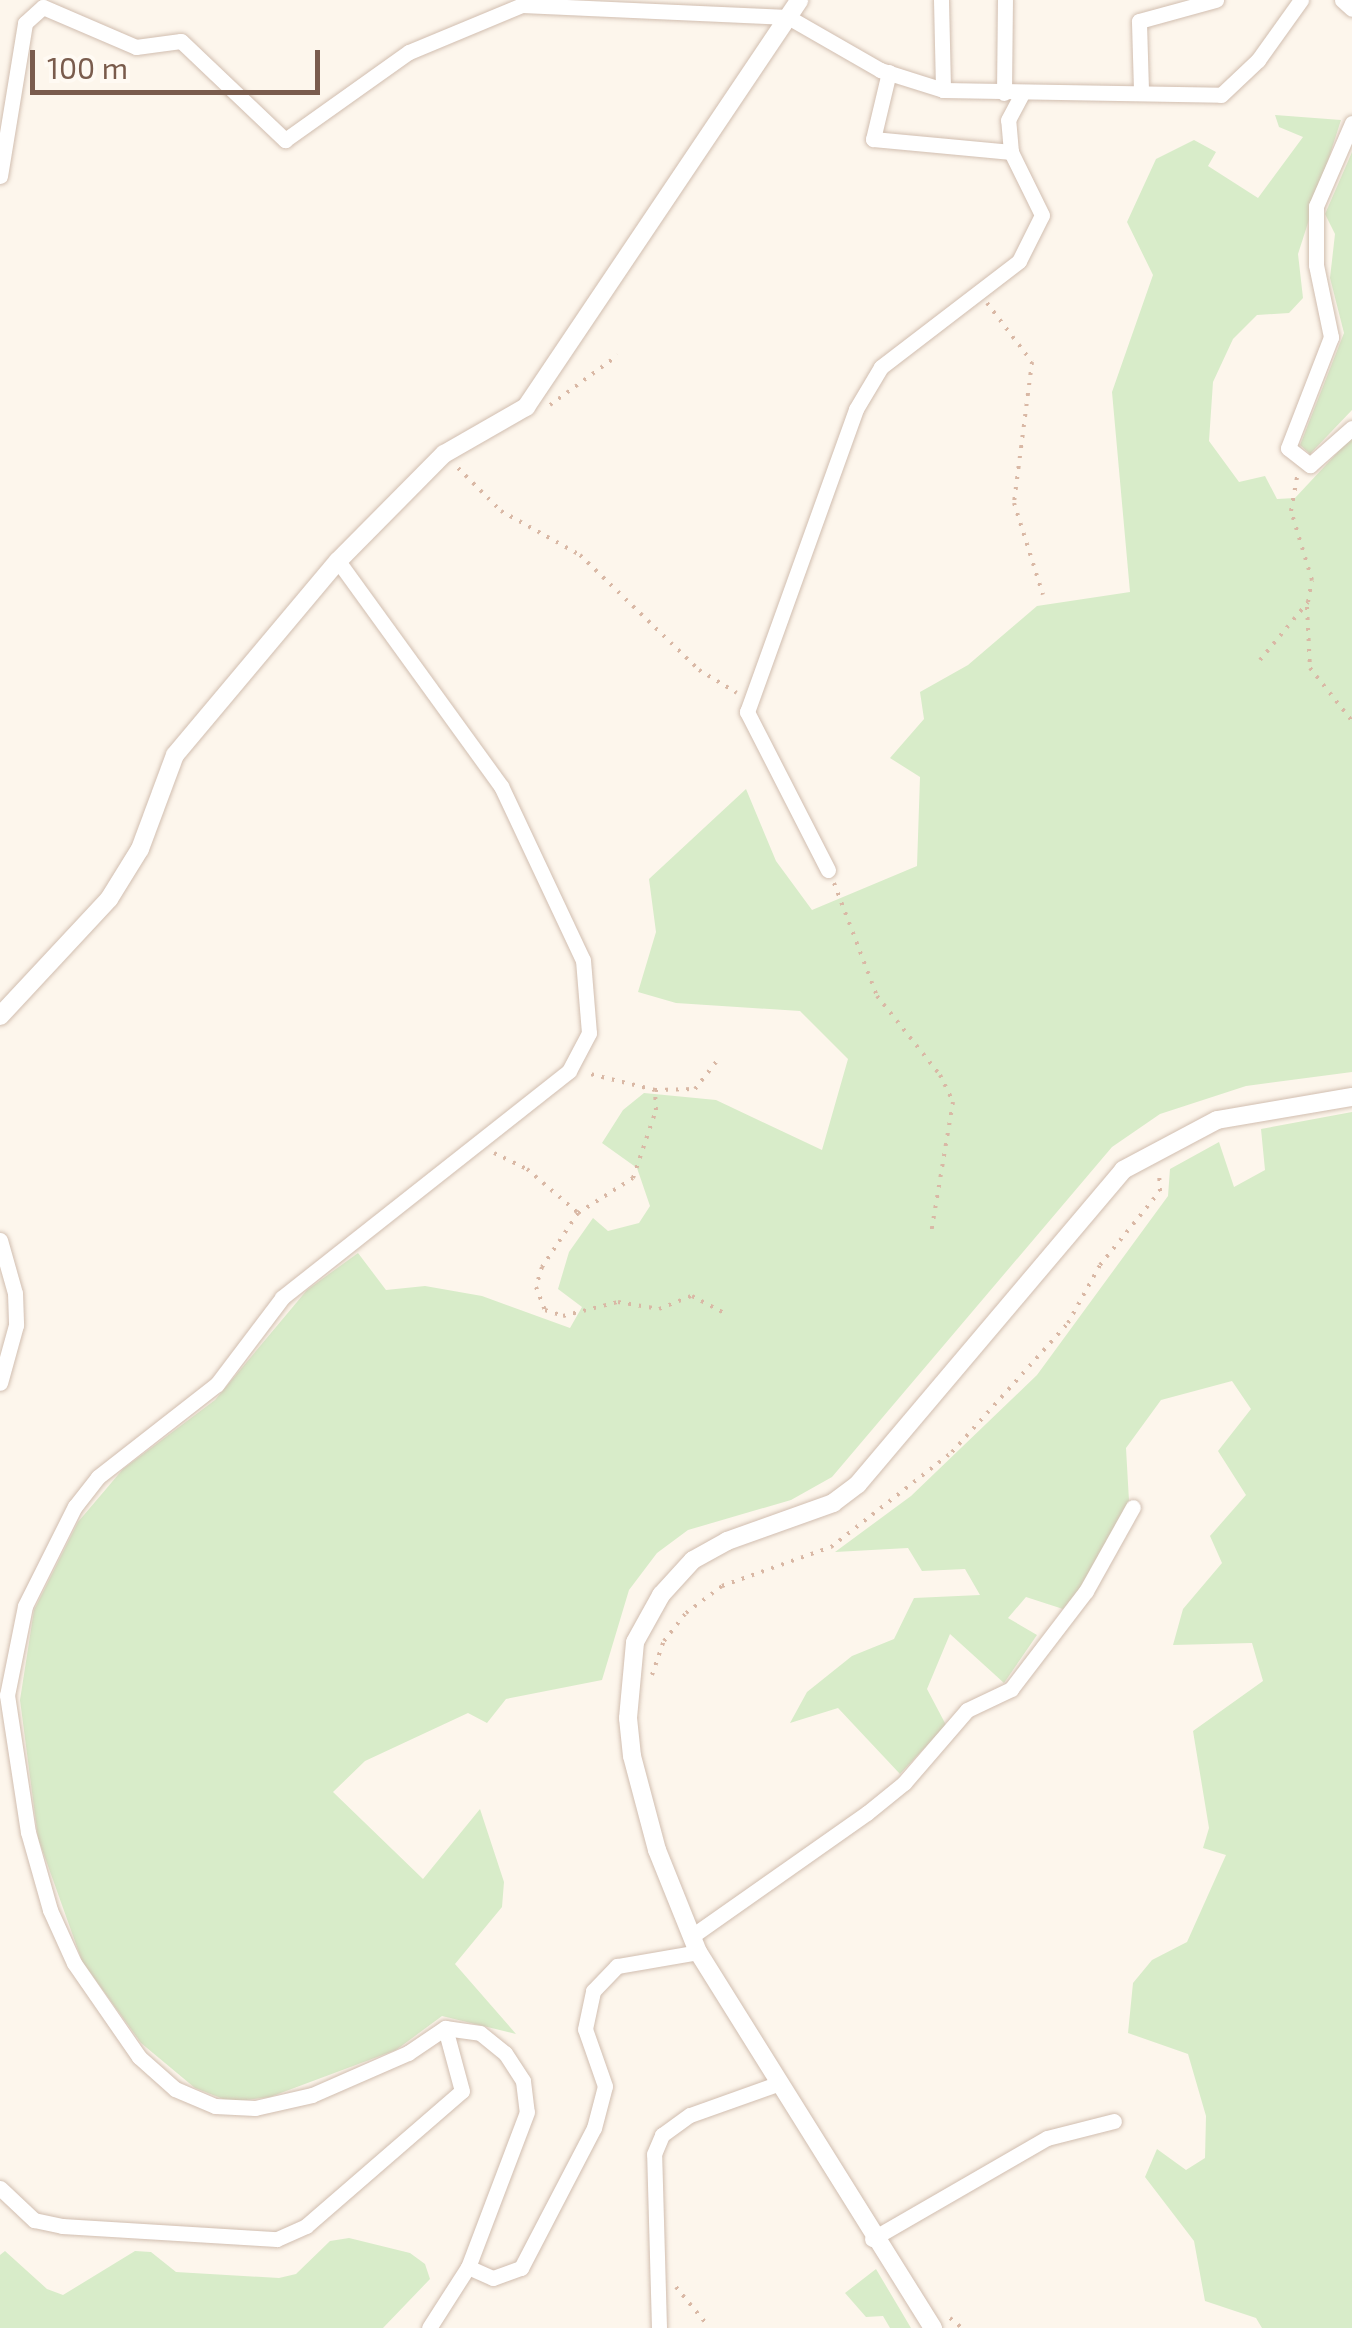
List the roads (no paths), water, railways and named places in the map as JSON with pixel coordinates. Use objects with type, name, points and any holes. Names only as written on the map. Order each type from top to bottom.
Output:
[{"type":"street","points":[[0,1016],[109,899],[140,850],[175,755],[338,562],[444,454],[526,407],[800,0]]},
{"type":"street","points":[[941,0],[943,90]]},
{"type":"street","points":[[1004,93],[1005,0]]},
{"type":"street","points":[[1141,90],[1139,21],[1216,0]]},
{"type":"street","points":[[0,176],[25,23],[43,8],[136,47],[181,41],[285,140],[409,52],[522,5],[788,16],[888,72],[943,90],[1022,94],[1141,90],[1221,95],[1258,60],[1300,0]]},
{"type":"street","points":[[1342,0],[1352,9]]},
{"type":"street","points":[[888,72],[873,139],[1011,152]]},
{"type":"street","points":[[828,870],[774,773],[747,712],[856,409],[880,367],[1018,260],[1042,214],[1011,152],[1008,120],[1022,94]]},
{"type":"street","points":[[1352,123],[1316,206],[1316,264],[1331,336],[1288,448],[1310,465],[1352,428]]},
{"type":"street","points":[[338,562],[501,786],[583,960],[592,1015],[574,1064],[484,1143],[282,1298],[217,1384],[98,1477],[75,1506],[25,1606],[4,1691],[28,1832],[50,1910],[74,1963],[128,2042],[175,2090],[216,2106],[255,2108],[312,2095],[408,2053],[445,2028],[480,2033],[505,2053],[524,2081],[526,2112],[468,2267],[429,2328]]},
{"type":"street","points":[[933,2328],[872,2240],[695,1944],[657,1850],[628,1718],[635,1642],[661,1594],[694,1560],[727,1541],[797,1518],[858,1484],[1123,1170],[1217,1120],[1352,1097]]},
{"type":"street","points":[[0,1240],[16,1293],[16,1324],[0,1383]]},
{"type":"street","points":[[468,2267],[492,2278],[521,2268],[594,2128],[606,2086],[585,2029],[593,1991],[617,1966],[695,1944],[904,1784],[967,1710],[1011,1688],[1086,1592],[1134,1507]]},
{"type":"street","points":[[0,2188],[34,2220],[62,2226],[277,2238],[321,2214],[462,2091],[445,2028]]},
{"type":"street","points":[[659,2328],[654,2154],[662,2135],[690,2115],[777,2084]]},
{"type":"street","points":[[872,2240],[1047,2138],[1114,2121]]}]
